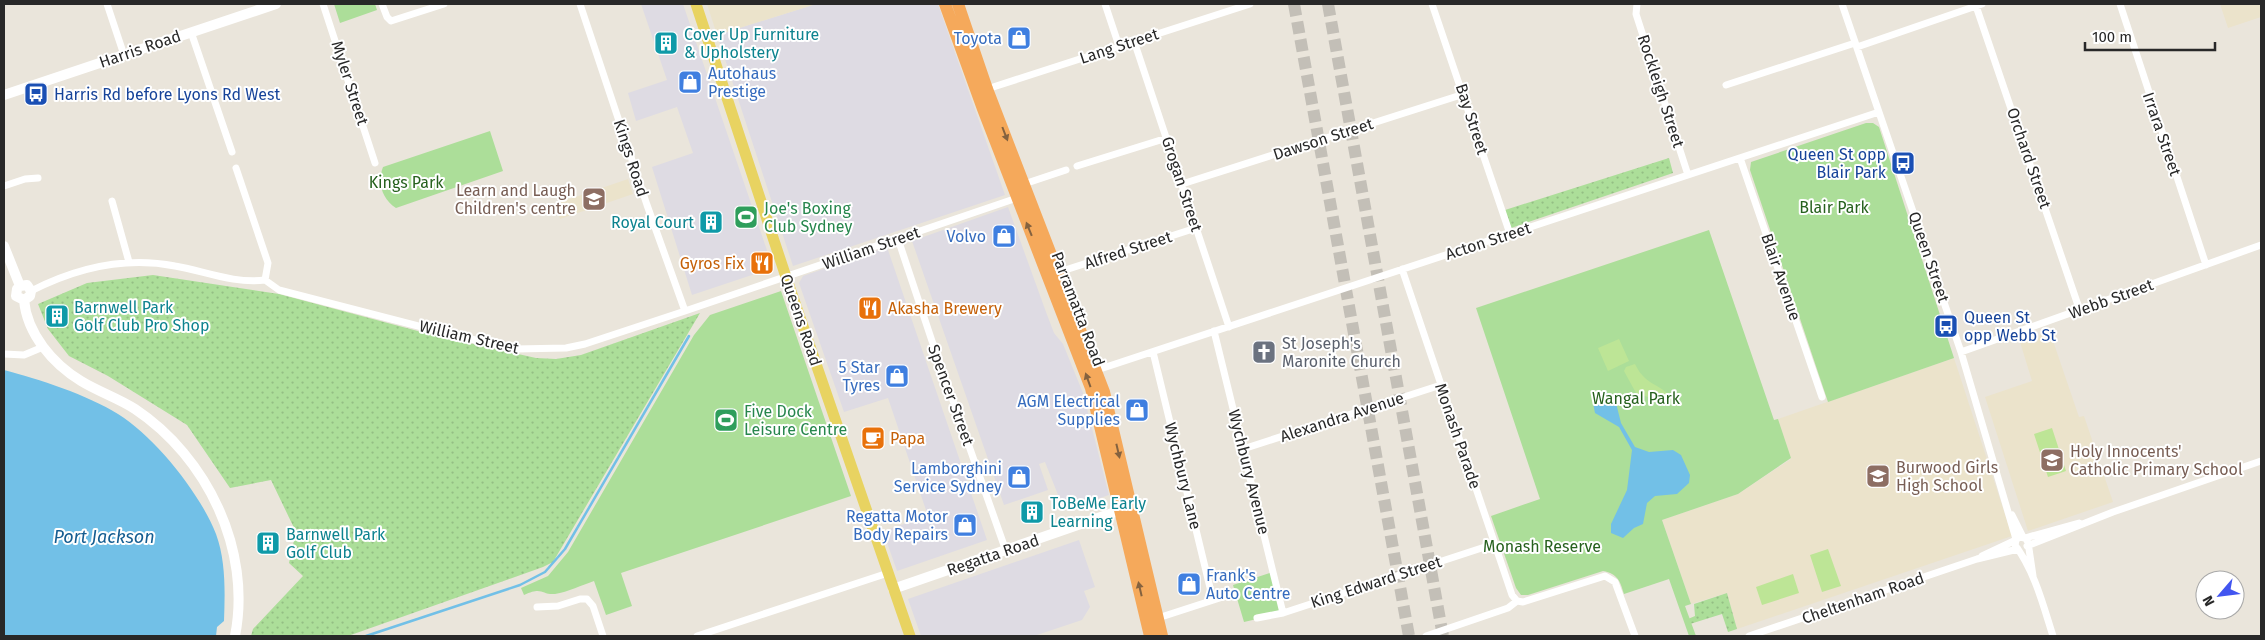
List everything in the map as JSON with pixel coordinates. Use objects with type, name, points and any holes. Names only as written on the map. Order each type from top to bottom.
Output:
[{"type":"highway","name":"Parramatta Road","points":[[945,4],[983,109],[1091,388],[1150,636]]},
{"type":"highway","name":"Parramatta Road","points":[[958,4],[987,88],[1097,370],[1104,392],[1162,636]]},
{"type":"main road","name":"Harris Road","points":[[4,95],[191,32],[259,6],[276,4]]},
{"type":"main road","name":"Queens Road","points":[[696,4],[786,277],[910,636]]},
{"type":"main road","points":[[4,246],[20,286]]},
{"type":"main road","points":[[24,300],[30,296],[31,291],[26,286],[20,286],[16,289],[16,296],[24,300],[33,327],[43,347],[77,378],[113,396],[150,420],[180,449],[204,481],[224,524],[233,553],[238,582],[239,608],[235,636]]},
{"type":"main road","name":"Regatta Road","points":[[894,589],[1121,510]]},
{"type":"street","points":[[107,4],[124,55]]},
{"type":"street","name":"Myler Street","points":[[323,4],[375,163]]},
{"type":"street","points":[[382,4],[387,17],[391,21],[444,4]]},
{"type":"street","name":"Kings Road","points":[[580,4],[647,205],[685,311]]},
{"type":"street","points":[[1105,4],[1119,46]]},
{"type":"street","name":"Lang Street","points":[[987,88],[1250,4]]},
{"type":"street","name":"Bay Street","points":[[1432,4],[1510,234]]},
{"type":"street","name":"Queen Street","points":[[1842,4],[1961,352],[2020,539]]},
{"type":"street","name":"Irrara Street","points":[[2120,4],[2206,265]]},
{"type":"street","points":[[1726,85],[1979,5]]},
{"type":"street","name":"Orchard Street","points":[[1979,5],[2080,311]]},
{"type":"street","name":"Rockleigh Street","points":[[1636,6],[1636,14],[1688,175]]},
{"type":"street","points":[[191,32],[232,152]]},
{"type":"street","name":"Grogan Street","points":[[1134,41],[1229,326]]},
{"type":"street","name":"Dawson Street","points":[[1182,184],[1464,94]]},
{"type":"street","name":"Acton Street","points":[[1097,370],[1879,112]]},
{"type":"street","points":[[1077,166],[1166,138]]},
{"type":"street","name":"Blair Avenue","points":[[1740,158],[1822,397]]},
{"type":"street","points":[[236,168],[268,263],[264,280]]},
{"type":"street","points":[[1024,184],[1066,170]]},
{"type":"street","points":[[4,186],[25,179],[38,178]]},
{"type":"street","name":"William Street","points":[[31,291],[55,278],[78,270],[129,262],[173,265],[248,282],[264,280],[279,290],[453,335],[516,349],[553,349],[584,344],[1017,198]]},
{"type":"street","points":[[112,201],[129,262]]},
{"type":"street","name":"Alfred Street","points":[[1059,272],[1196,228]]},
{"type":"street","name":"Spencer Street","points":[[898,239],[1006,551]]},
{"type":"street","name":"Webb Street","points":[[1961,352],[2080,311],[2261,244]]},
{"type":"street","name":"Monash Parade","points":[[1402,269],[1494,544],[1512,595],[1517,602]]},
{"type":"street","name":"Wychbury Avenue","points":[[1214,331],[1283,613]]},
{"type":"street","points":[[4,354],[24,355],[43,347]]},
{"type":"street","name":"Wychbury Lane","points":[[1153,352],[1213,600]]},
{"type":"street","name":"Alexandra Avenue","points":[[1243,449],[1441,385]]},
{"type":"street","name":"Cheltenham Road","points":[[1978,559],[2023,548],[2087,522],[2261,461]]},
{"type":"street","name":"Cheltenham Road","points":[[1749,636],[1768,634],[1978,559],[2020,539],[2068,525],[2087,522]]},
{"type":"street","points":[[2023,548],[2028,542],[2020,539],[2016,545],[2023,548],[2053,636]]},
{"type":"street","name":"King Edward Street","points":[[1257,618],[1283,613],[1494,544]]},
{"type":"street","points":[[697,636],[888,573]]},
{"type":"street","points":[[1426,636],[1508,608],[1517,602],[1523,602],[1600,577],[1609,577],[1617,587],[1635,636]]},
{"type":"street","points":[[1158,618],[1232,594]]},
{"type":"street","points":[[537,607],[558,606],[586,599],[593,606],[603,636]]},
{"type":"street","points":[[1454,627],[1458,636]]},
{"type":"shaded area","points":[[641,4],[683,4],[773,268],[692,295],[652,167],[693,153],[677,107],[636,121],[628,93],[667,80]]},
{"type":"shaded area","points":[[707,4],[816,4],[717,35]]},
{"type":"shaded area","points":[[816,4],[938,4],[1005,195],[793,266],[717,35]]},
{"type":"shaded area","points":[[2220,4],[2261,4],[2261,17],[2228,28]]},
{"type":"shaded area","name":"Learn and Laugh Children's centre","points":[[628,179],[633,194],[560,219],[555,204]]},
{"type":"shaded area","points":[[1008,207],[1054,333],[1063,344],[1083,393],[1109,495],[1064,510],[1045,462],[1039,464],[1048,490],[1004,505],[912,241]]},
{"type":"shaded area","points":[[887,247],[987,540],[897,571],[883,531],[928,516],[888,398],[844,412],[799,283],[803,276]]},
{"type":"shaded area","name":"Holy Innocents' Catholic Primary School","points":[[2050,332],[2079,417],[2084,416],[2113,502],[2028,531],[1985,397],[2032,381],[2020,342]]},
{"type":"shaded area","name":"Burwood Girls High School","points":[[1954,358],[2012,536],[1737,629],[1727,593],[1691,604],[1662,520],[1738,494],[1791,459],[1778,419]]},
{"type":"shaded area","points":[[1079,540],[1095,587],[1084,591],[1090,607],[1082,620],[1034,636],[921,636],[908,599]]},
{"type":"green space","points":[[334,4],[375,4],[377,10],[340,23]]},
{"type":"green space","name":"Blair Park","points":[[1866,123],[1873,123],[1879,127],[1954,358],[1828,402],[1750,170],[1751,162]]},
{"type":"green space","name":"Kings Park","points":[[490,131],[503,171],[396,208],[387,200],[381,185],[383,167]]},
{"type":"green space","points":[[1669,158],[1673,173],[1511,228],[1505,210]]},
{"type":"green space","name":"Wangal Park","points":[[1709,230],[1774,420],[1778,419],[1791,458],[1738,494],[1662,520],[1691,604],[1685,606],[1696,636],[1689,636],[1669,579],[1624,594],[1618,579],[1612,574],[1603,571],[1528,595],[1521,595],[1516,588],[1491,516],[1540,499],[1476,308]]},
{"type":"green space","name":"Barnwell Park Golf Club","points":[[153,275],[279,294],[429,334],[536,358],[556,359],[581,355],[700,313],[553,562],[348,636],[251,636],[253,629],[303,576],[289,563],[296,532],[271,480],[230,488],[187,425],[108,376],[69,356],[48,329],[38,304],[87,283]]},
{"type":"green space","points":[[781,291],[851,496],[621,573],[632,606],[606,615],[594,581],[555,594],[535,591],[524,595],[521,588],[548,576],[568,552],[694,335],[710,315]]},
{"type":"green space","points":[[1619,339],[1629,361],[1608,371],[1598,348]]},
{"type":"green space","points":[[1635,364],[1648,381],[1663,390],[1673,400],[1658,404],[1648,397],[1636,393],[1624,371],[1626,367]]},
{"type":"green space","points":[[2052,428],[2066,471],[2048,477],[2034,434]]},
{"type":"green space","points":[[1828,549],[1841,586],[1822,592],[1810,555]]},
{"type":"green space","points":[[1273,572],[1283,613],[1244,622],[1233,585]]},
{"type":"green space","points":[[1793,574],[1799,593],[1762,605],[1756,587]]},
{"type":"green space","points":[[1727,593],[1737,629],[1728,632],[1722,614],[1690,624],[1688,619],[1695,616],[1694,604]]},
{"type":"water","name":"Port Jackson","points":[[4,370],[62,388],[106,407],[132,424],[147,437],[175,467],[209,518],[222,555],[225,599],[224,621],[217,627],[216,636],[4,636]]},
{"type":"water","points":[[1606,392],[1615,399],[1621,423],[1635,447],[1649,452],[1673,450],[1681,455],[1690,475],[1689,483],[1677,494],[1655,496],[1647,503],[1643,524],[1634,528],[1623,538],[1611,533],[1611,524],[1627,490],[1632,450],[1619,427],[1595,413],[1593,403],[1595,398]]},
{"type":"waterway","points":[[366,636],[520,585],[545,572],[565,549],[689,336]]},
{"type":"tunnel","points":[[1294,4],[1409,636]]},
{"type":"tunnel","points":[[1328,4],[1443,636]]},
{"type":"place","name":"Toyota","points":[[1019,38]]},
{"type":"place","name":"Cover Up Furniture & Upholstery","points":[[666,43]]},
{"type":"place","name":"Autohaus Prestige","points":[[690,82]]},
{"type":"place","name":"Harris Rd before Lyons Rd West","points":[[36,94]]},
{"type":"place","name":"Queen St opp Blair Park","points":[[1903,163]]},
{"type":"place","name":"Learn and Laugh Children's centre","points":[[594,199]]},
{"type":"place","name":"Joe's Boxing Club Sydney","points":[[746,217]]},
{"type":"place","name":"Royal Court","points":[[711,222]]},
{"type":"place","name":"Volvo","points":[[1004,236]]},
{"type":"place","name":"Gyros Fix","points":[[762,263]]},
{"type":"place","name":"Akasha Brewery","points":[[870,308]]},
{"type":"place","name":"Barnwell Park Golf Club Pro Shop","points":[[57,316]]},
{"type":"place","name":"Queen St opp Webb St","points":[[1946,326]]},
{"type":"place","name":"St Joseph's Maronite Church","points":[[1264,352]]},
{"type":"place","name":"5 Star Tyres","points":[[897,376]]},
{"type":"place","name":"AGM Electrical Supplies","points":[[1137,410]]},
{"type":"place","name":"Five Dock Leisure Centre","points":[[726,420]]},
{"type":"place","name":"Papa","points":[[873,438]]},
{"type":"place","name":"Holy Innocents' Catholic Primary School","points":[[2052,460]]},
{"type":"place","name":"Burwood Girls High School","points":[[1878,476]]},
{"type":"place","name":"Lamborghini Service Sydney","points":[[1019,477]]},
{"type":"place","name":"ToBeMe Early Learning","points":[[1032,512]]},
{"type":"place","name":"Regatta Motor Body Repairs","points":[[965,525]]},
{"type":"place","name":"Barnwell Park Golf Club","points":[[268,543]]},
{"type":"place","name":"Frank's Auto Centre","points":[[1189,584]]},
{"type":"park label","name":"Monash Reserve","points":[[1542,546]]}]
